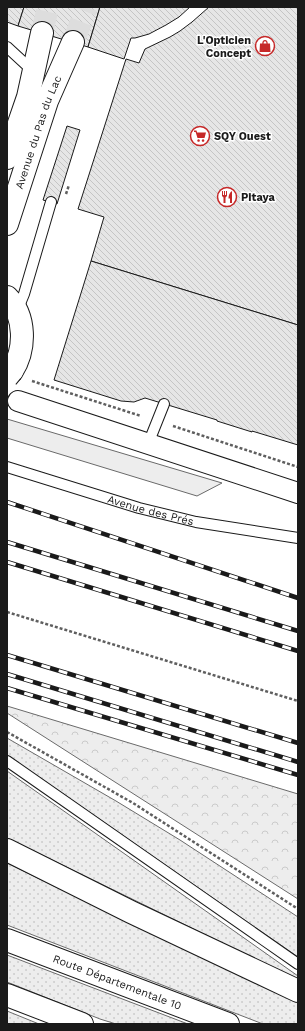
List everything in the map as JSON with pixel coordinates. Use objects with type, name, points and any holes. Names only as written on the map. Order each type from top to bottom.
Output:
[{"type":"main road","name":"Avenue du Pas du Lac","points":[[7,158],[28,97],[42,33]]},
{"type":"main road","name":"Avenue du Pas du Lac","points":[[7,224],[47,101],[73,42]]},
{"type":"main road","points":[[11,371],[20,354],[22,337],[12,304]]},
{"type":"main road","points":[[7,850],[130,912],[298,991]]},
{"type":"main road","name":"Route Départementale 10","points":[[7,940],[228,1024]]},
{"type":"main road","points":[[7,995],[82,1024]]},
{"type":"street","points":[[18,402],[298,493]]},
{"type":"lane","points":[[7,47],[33,70]]},
{"type":"lane","points":[[12,304],[24,294],[51,202]]},
{"type":"lane","points":[[148,444],[164,404]]},
{"type":"lane","name":"Avenue des Prés","points":[[7,467],[139,508],[196,522],[298,538]]},
{"type":"lane","points":[[7,761],[298,964]]},
{"type":"path","points":[[7,612],[298,701]]},
{"type":"path","points":[[7,732],[133,803],[298,909]]},
{"type":"green space","points":[[7,706],[298,794],[298,899],[7,713]]},
{"type":"green space","points":[[7,738],[180,840],[298,917],[298,957],[7,755]]},
{"type":"green space","points":[[7,771],[298,976],[298,980],[7,838]]},
{"type":"green space","points":[[7,863],[87,902],[298,999],[298,1024],[263,1024],[7,925]]},
{"type":"green space","points":[[7,955],[188,1024],[116,1024],[100,1019],[7,982]]},
{"type":"green space","points":[[7,1011],[39,1024],[7,1024]]},
{"type":"shaded area","points":[[7,419],[222,483],[197,496],[7,438]]},
{"type":"building","points":[[7,7],[24,7],[18,26],[7,22]]},
{"type":"building","points":[[24,7],[100,7],[88,47],[18,26]]},
{"type":"building","points":[[100,7],[190,7],[179,17],[149,34],[131,38],[124,59],[88,47]]},
{"type":"building","name":"SQY Ouest","points":[[209,7],[298,7],[298,325],[91,261],[104,217],[78,209],[126,59],[139,63],[145,49],[180,31]]},
{"type":"building","points":[[67,126],[80,130],[57,204],[43,200]]},
{"type":"building","points":[[91,261],[298,325],[298,445],[145,398],[134,402],[121,401],[54,380]]},
{"type":"tunnel","points":[[42,33],[48,7]]},
{"type":"tunnel","points":[[73,42],[87,7]]},
{"type":"railway","points":[[7,502],[298,598]]},
{"type":"railway","points":[[7,542],[298,631]]},
{"type":"railway","points":[[7,562],[298,651]]},
{"type":"railway","points":[[7,655],[298,743]]},
{"type":"railway","points":[[7,674],[298,762]]},
{"type":"railway","points":[[7,688],[298,775]]},
{"type":"place","name":"L'Opticien Concept","points":[[265,46]]},
{"type":"place","name":"SQY Ouest","points":[[200,136]]},
{"type":"place","name":"Pitaya","points":[[227,197]]}]
